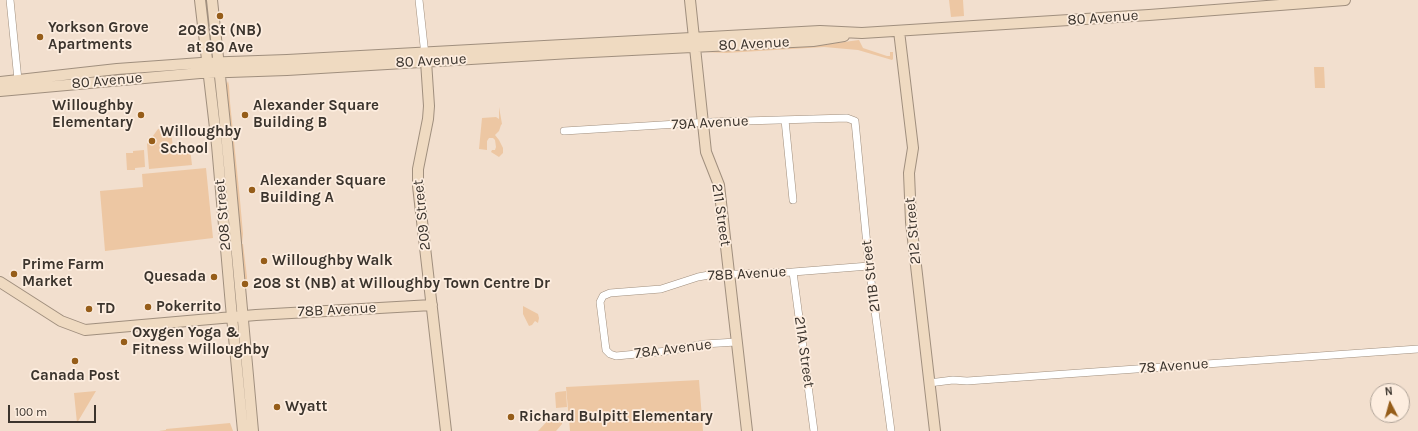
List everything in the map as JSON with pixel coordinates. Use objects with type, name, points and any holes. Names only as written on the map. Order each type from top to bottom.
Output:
[{"type":"main road","name":"208 Street","points":[[200,0],[217,144],[243,431]]},
{"type":"main road","name":"208 Street","points":[[212,0],[220,67],[253,431]]},
{"type":"main road","name":"211 Street","points":[[690,0],[706,152],[719,185],[747,431]]},
{"type":"main road","name":"80 Avenue","points":[[0,82],[117,69],[220,67],[287,70],[426,57],[695,42],[820,31],[862,33],[899,31],[1149,15],[1345,0]]},
{"type":"main road","name":"212 Street","points":[[899,31],[913,148],[909,173],[911,222],[935,431]]},
{"type":"main road","name":"209 Street","points":[[426,57],[429,106],[428,119],[418,169],[418,186],[446,431]]},
{"type":"main road","name":"80 Avenue","points":[[0,91],[209,67]]},
{"type":"main road","name":"78B Avenue","points":[[0,282],[61,321],[85,330],[243,316],[432,306]]},
{"type":"street","points":[[10,0],[18,80]]},
{"type":"street","name":"209 Street","points":[[420,0],[426,57]]},
{"type":"street","name":"79A Avenue","points":[[564,132],[703,122],[847,118],[855,121]]},
{"type":"street","points":[[785,120],[793,200]]},
{"type":"street","name":"211B Street","points":[[855,121],[868,266],[892,431]]},
{"type":"street","name":"78B Avenue","points":[[610,354],[606,350],[600,302],[604,296],[610,292],[661,289],[698,277],[868,266]]},
{"type":"street","name":"211A Street","points":[[793,272],[814,431]]},
{"type":"street","name":"78A Avenue","points":[[610,354],[616,356],[668,351],[704,344],[736,342]]},
{"type":"street","name":"78 Avenue","points":[[929,383],[953,380],[967,381],[1190,364],[1418,350]]},
{"type":"shaded area","points":[[949,0],[963,0],[964,16],[951,17]]},
{"type":"shaded area","points":[[859,40],[863,48],[887,56],[890,56],[890,52],[893,52],[893,59],[892,60],[858,50],[824,47],[726,53],[704,52],[822,45]]},
{"type":"shaded area","points":[[1314,67],[1324,67],[1325,88],[1315,88]]},
{"type":"shaded area","points":[[228,81],[243,234],[242,244],[247,282],[245,282],[226,86]]},
{"type":"shaded area","points":[[499,107],[502,124],[499,131],[495,135],[503,148],[503,153],[499,157],[491,152],[492,150],[495,150],[496,147],[495,140],[493,138],[489,138],[487,141],[487,150],[479,149],[482,118],[496,117],[499,119]]},
{"type":"shaded area","points":[[171,128],[173,149],[190,148],[192,165],[149,169],[147,144],[158,129]]},
{"type":"shaded area","points":[[144,150],[145,167],[135,168],[135,170],[127,170],[126,153]]},
{"type":"shaded area","points":[[206,168],[213,238],[105,251],[100,191],[143,187],[142,174]]},
{"type":"shaded area","points":[[523,306],[538,314],[538,323],[535,321],[529,326],[523,314]]},
{"type":"shaded area","points":[[699,380],[703,431],[570,431],[566,387]]},
{"type":"shaded area","points":[[96,391],[77,423],[74,393]]},
{"type":"shaded area","points":[[566,391],[567,407],[556,408],[555,393]]},
{"type":"shaded area","points":[[553,415],[556,415],[562,421],[562,424],[556,431],[538,431]]},
{"type":"shaded area","points":[[230,423],[233,431],[159,431],[166,429]]},
{"type":"place","name":"208 St (NB) at 80 Ave","points":[[220,16]]},
{"type":"place","name":"Yorkson Grove Apartments","points":[[40,37]]},
{"type":"place","name":"Willoughby Elementary","points":[[141,115]]},
{"type":"place","name":"Alexander Square Building B","points":[[245,115]]},
{"type":"place","name":"Willoughby School","points":[[152,141]]},
{"type":"place","name":"Alexander Square Building A","points":[[252,190]]},
{"type":"place","name":"Willoughby Walk","points":[[264,261]]},
{"type":"place","name":"Prime Farm Market","points":[[14,274]]},
{"type":"place","name":"Quesada","points":[[214,277]]},
{"type":"place","name":"208 St (NB) at Willoughby Town Centre Dr","points":[[245,284]]},
{"type":"place","name":"Pokerrito","points":[[148,307]]},
{"type":"place","name":"TD","points":[[89,309]]},
{"type":"place","name":"Oxygen Yoga & Fitness Willoughby","points":[[124,342]]},
{"type":"place","name":"Canada Post","points":[[75,361]]},
{"type":"place","name":"Wyatt","points":[[277,407]]},
{"type":"place","name":"Richard Bulpitt Elementary","points":[[511,417]]}]
